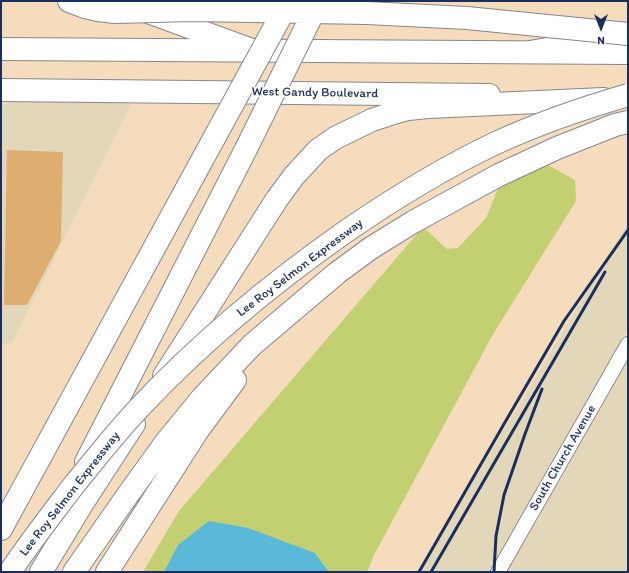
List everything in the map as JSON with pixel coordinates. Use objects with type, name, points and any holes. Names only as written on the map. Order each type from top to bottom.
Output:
[{"type":"main road","points":[[122,1],[252,50]]},
{"type":"main road","points":[[1,528],[289,1]]},
{"type":"main road","points":[[30,572],[246,149],[319,1]]},
{"type":"main road","points":[[77,4],[98,10],[115,12],[194,10],[359,13],[460,17],[628,34]]},
{"type":"main road","points":[[531,52],[602,38],[628,29]]},
{"type":"main road","points":[[4,47],[628,53]]},
{"type":"main road","name":"West Gandy Boulevard","points":[[7,91],[628,96]]},
{"type":"main road","points":[[41,572],[82,504],[273,205],[294,176],[318,150],[335,138],[372,120],[408,109],[628,96]]},
{"type":"main road","name":"Lee Roy Selmon Expressway","points":[[10,572],[40,528],[109,442],[140,407],[205,343],[276,282],[330,243],[400,196],[464,158],[498,142],[565,115],[628,96]]},
{"type":"main road","name":"Lee Roy Selmon Expressway","points":[[74,572],[162,448],[202,398],[252,345],[337,272],[371,248],[413,222],[470,190],[528,161],[587,136],[628,122]]},
{"type":"main road","points":[[109,568],[198,430],[279,322]]},
{"type":"street","name":"South Church Avenue","points":[[498,572],[628,344]]},
{"type":"shaded area","points":[[20,99],[133,100],[12,343],[1,344],[1,106]]},
{"type":"shaded area","points":[[628,223],[628,327],[488,572],[419,572]]},
{"type":"shaded area","points":[[628,362],[628,572],[508,572]]},
{"type":"green space","points":[[548,165],[575,180],[576,201],[492,336],[374,555],[367,572],[329,572],[315,553],[178,545],[164,572],[143,572],[179,511],[423,227],[447,249],[458,248],[486,218],[499,186],[520,168]]},
{"type":"water","points":[[209,521],[248,528],[315,553],[329,572],[164,572],[178,545]]},
{"type":"building","points":[[7,150],[63,152],[61,241],[27,305],[4,305]]},
{"type":"railway","points":[[419,572],[564,321],[628,230]]},
{"type":"railway","points":[[431,572],[605,272]]},
{"type":"railway","points":[[494,572],[496,536],[504,495],[542,389]]}]
